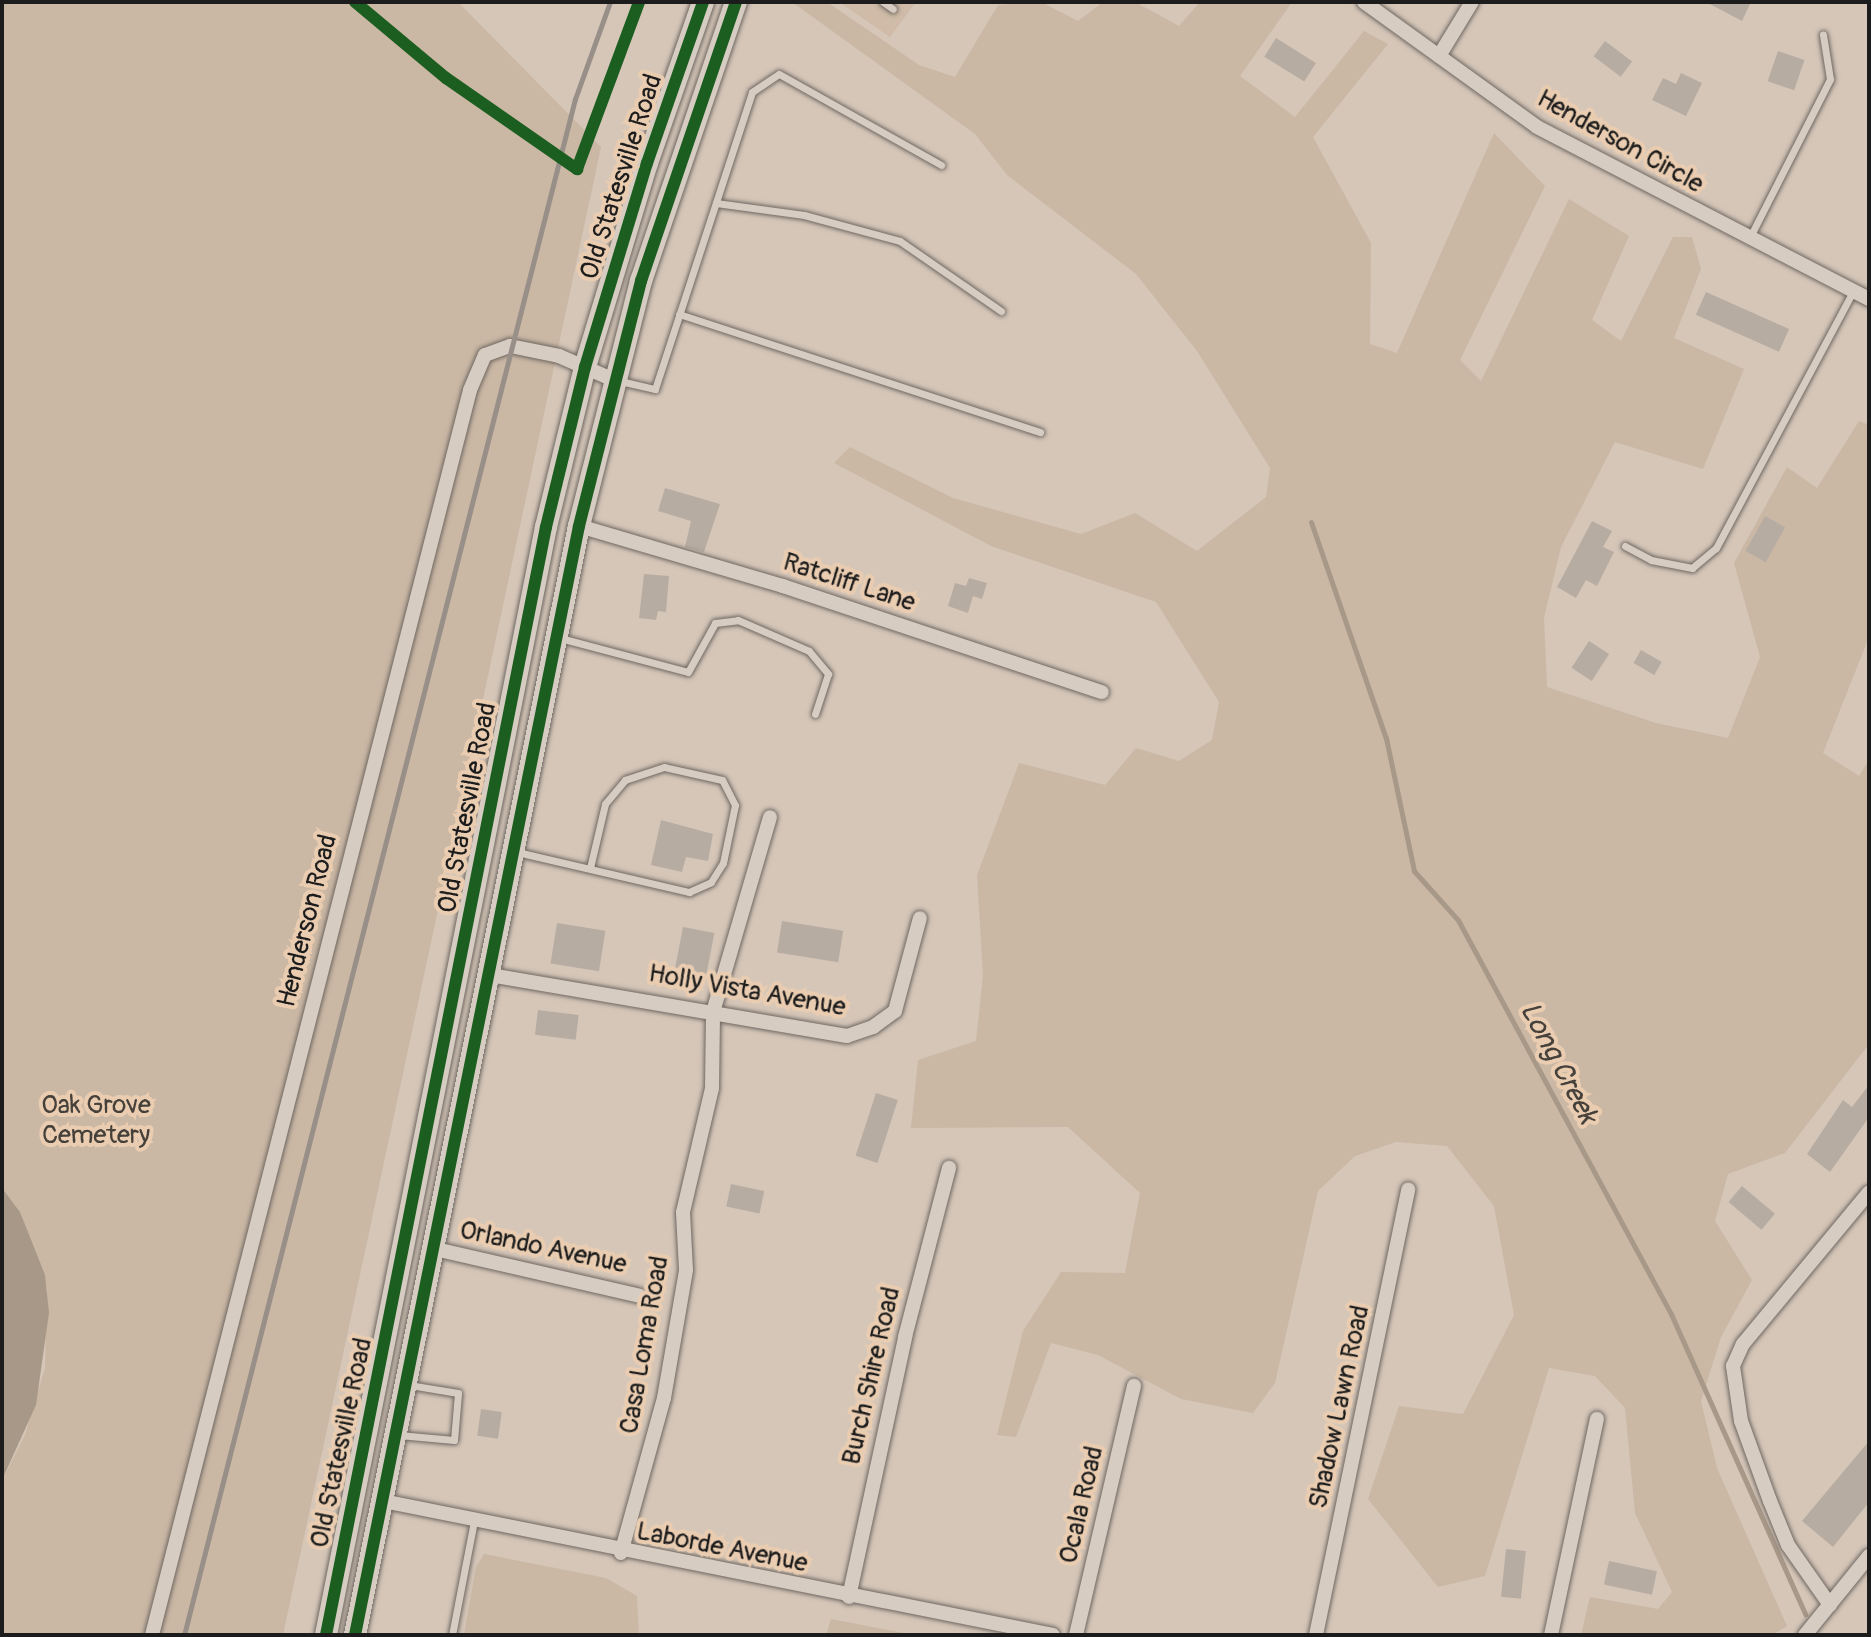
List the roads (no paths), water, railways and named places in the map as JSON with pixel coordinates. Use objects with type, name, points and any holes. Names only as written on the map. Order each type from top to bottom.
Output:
[{"type":"main road","name":"Old Statesville Road","points":[[326,1635],[542,542],[585,367],[647,163],[703,2]]},
{"type":"main road","name":"Old Statesville Road","points":[[355,1635],[579,526],[614,380],[685,143],[736,2]]},
{"type":"street","name":"Henderson Circle","points":[[1364,2],[1537,127],[1869,299]]},
{"type":"street","points":[[1439,56],[1472,2]]},
{"type":"street","name":"Henderson Road","points":[[152,1635],[470,390],[485,355],[499,347],[526,348],[614,380]]},
{"type":"street","name":"Ratcliff Lane","points":[[579,526],[783,586],[1102,692]]},
{"type":"street","name":"Casa Loma Road","points":[[621,1553],[664,1398],[686,1270],[683,1212],[712,1088],[713,1012],[770,817]]},
{"type":"street","name":"Holly Vista Avenue","points":[[490,975],[847,1036],[873,1027],[895,1011],[920,918]]},
{"type":"street","name":"Burch Shire Road","points":[[849,1597],[905,1337],[949,1168]]},
{"type":"street","name":"Shadow Lawn Road","points":[[1316,1635],[1408,1189]]},
{"type":"street","points":[[1830,1605],[1788,1545],[1741,1421],[1732,1379],[1743,1344],[1869,1192]]},
{"type":"street","name":"Orlando Avenue","points":[[435,1249],[640,1296]]},
{"type":"street","name":"Ocala Road","points":[[1076,1635],[1134,1386]]},
{"type":"street","points":[[1551,1635],[1597,1419]]},
{"type":"street","name":"Laborde Avenue","points":[[383,1501],[621,1553],[1053,1635]]},
{"type":"street","points":[[1805,1635],[1869,1556]]},
{"type":"lane","points":[[883,2],[893,9]]},
{"type":"lane","points":[[1750,238],[1830,79],[1823,35]]},
{"type":"lane","points":[[614,380],[655,389],[752,92],[779,74],[941,165]]},
{"type":"lane","points":[[716,203],[804,215],[900,241],[1001,311]]},
{"type":"lane","points":[[1625,546],[1651,560],[1692,568],[1716,548],[1853,291]]},
{"type":"lane","points":[[679,314],[1040,432]]},
{"type":"lane","points":[[558,638],[688,672],[715,623],[738,620],[809,651],[828,674],[815,714]]},
{"type":"lane","points":[[515,852],[590,868],[663,889],[689,892],[711,882],[723,863],[735,805],[722,780],[664,767],[625,780],[605,804],[590,868]]},
{"type":"lane","points":[[397,1435],[454,1440],[458,1393],[407,1385]]},
{"type":"lane","points":[[452,1635],[474,1521]]},
{"type":"waterway","name":"Long Creek","points":[[1311,522],[1386,738],[1414,871],[1458,920],[1671,1314],[1805,1614]]},
{"type":"railway","points":[[184,1635],[575,99],[610,2]]},
{"type":"park label","name":"Oak Grove Cemetery","points":[[96,1121]]}]
